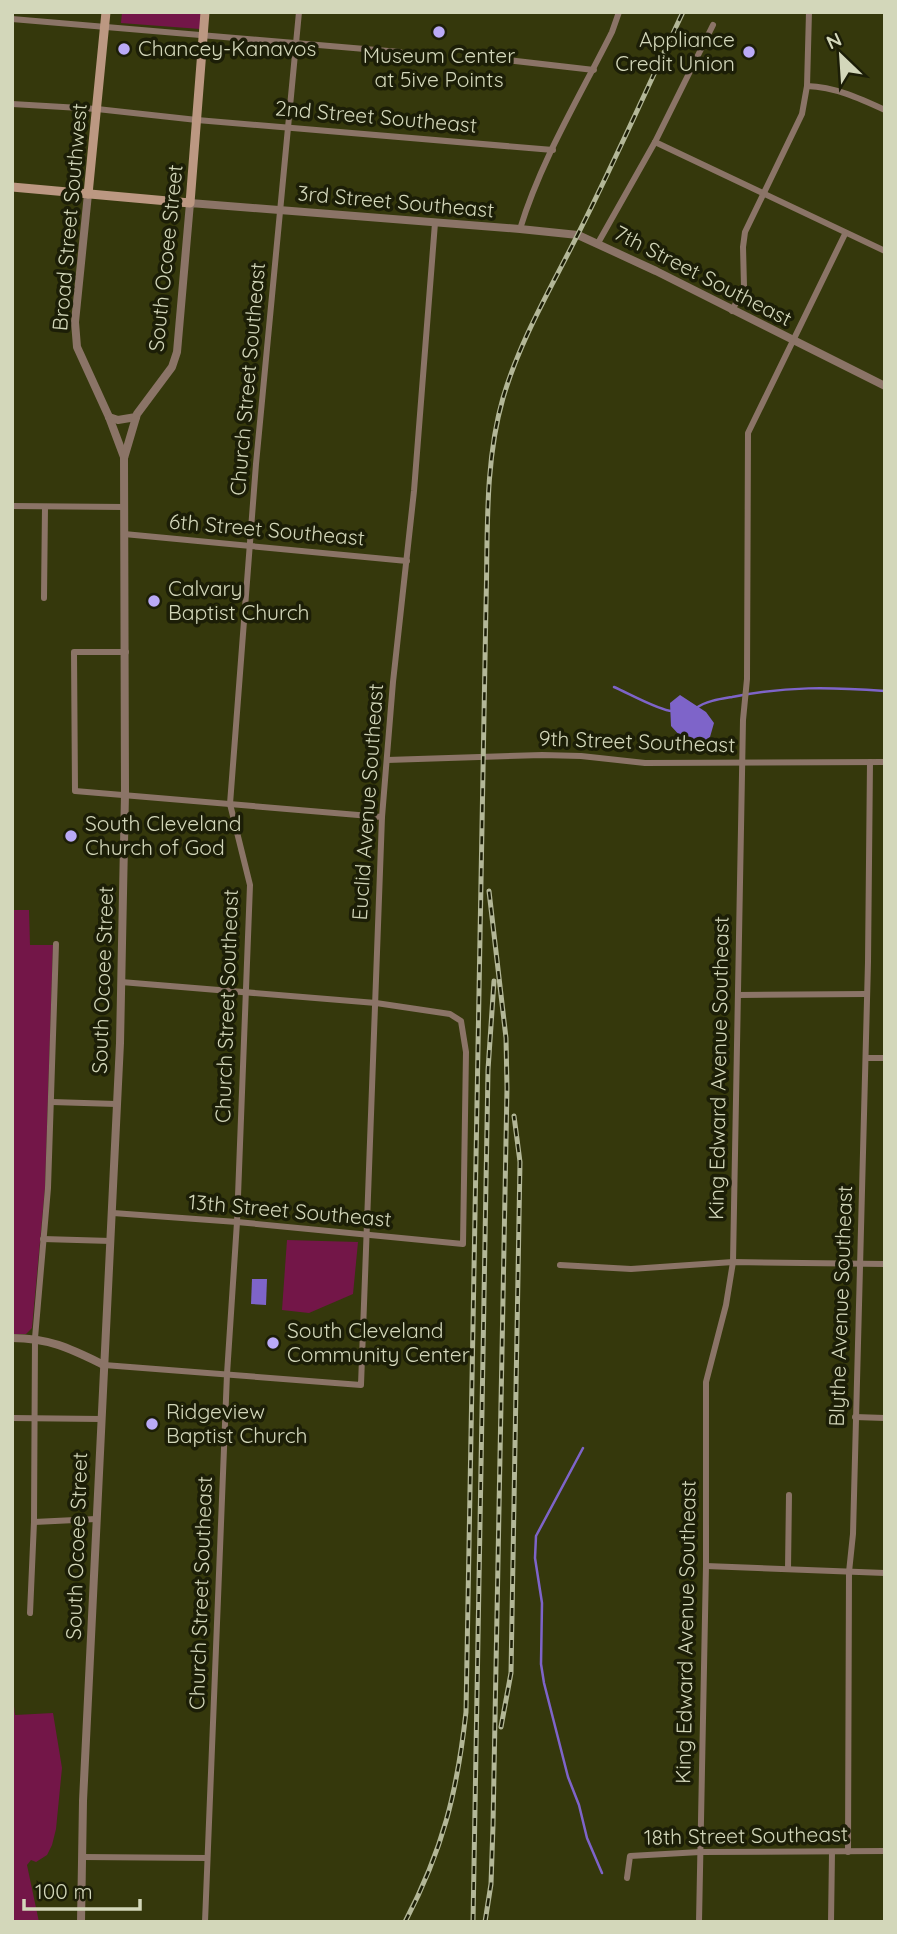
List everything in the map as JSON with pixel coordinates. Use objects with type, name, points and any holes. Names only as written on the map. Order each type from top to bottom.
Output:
[{"type":"main road","name":"Broad Street Southwest","points":[[88,194],[106,12]]},
{"type":"main road","name":"South Ocoee Street","points":[[190,203],[205,12]]},
{"type":"main road","points":[[12,187],[190,203]]},
{"type":"street","name":"Church Street Southeast","points":[[205,1922],[250,885],[230,804],[256,464],[299,12]]},
{"type":"street","points":[[520,229],[526,209],[594,70],[619,12]]},
{"type":"street","points":[[732,311],[744,286],[745,232],[802,114],[807,86],[809,12]]},
{"type":"street","points":[[12,19],[400,52]]},
{"type":"street","points":[[598,243],[655,142],[713,24]]},
{"type":"street","points":[[504,53],[507,60],[594,70]]},
{"type":"street","points":[[807,86],[844,92],[885,110]]},
{"type":"street","name":"2nd Street Southeast","points":[[12,104],[97,109],[553,150]]},
{"type":"street","points":[[655,142],[764,196],[885,251]]},
{"type":"street","name":"Broad Street Southwest","points":[[88,194],[75,322],[77,346],[110,417],[124,458]]},
{"type":"street","name":"3rd Street Southeast","points":[[190,203],[520,229],[578,235],[598,243]]},
{"type":"street","name":"South Ocoee Street","points":[[81,1922],[83,1801],[100,1419],[113,1213],[121,982],[126,652],[124,458],[136,418],[172,367],[177,352],[190,203]]},
{"type":"street","name":"Euclid Avenue Southeast","points":[[227,1374],[361,1385],[382,817],[407,561],[435,223]]},
{"type":"street","name":"King Edward Avenue Southeast","points":[[699,1922],[706,1566],[706,1382],[726,1305],[733,1262],[743,720],[747,680],[748,433],[845,234]]},
{"type":"street","name":"7th Street Southeast","points":[[598,243],[792,341]]},
{"type":"street","points":[[792,341],[885,386]]},
{"type":"street","points":[[110,417],[118,420],[136,418]]},
{"type":"street","points":[[12,506],[124,507]]},
{"type":"street","points":[[44,598],[46,507]]},
{"type":"street","name":"6th Street Southeast","points":[[124,534],[407,561]]},
{"type":"street","points":[[126,652],[74,652],[75,791],[382,817]]},
{"type":"street","name":"9th Street Southeast","points":[[387,760],[581,756],[645,763],[885,762]]},
{"type":"street","name":"Blythe Avenue Southeast","points":[[848,1852],[849,1572],[853,1534],[866,1058],[870,762]]},
{"type":"street","points":[[30,1613],[36,1418],[35,1338],[52,1102],[56,944]]},
{"type":"street","points":[[121,982],[376,1003]]},
{"type":"street","points":[[738,995],[866,994]]},
{"type":"street","name":"13th Street Southeast","points":[[113,1213],[463,1244],[466,1052],[461,1021],[450,1013],[376,1003]]},
{"type":"street","points":[[866,1058],[885,1058]]},
{"type":"street","points":[[52,1102],[116,1104]]},
{"type":"street","points":[[43,1239],[111,1241]]},
{"type":"street","points":[[560,1265],[631,1269],[733,1262],[885,1264]]},
{"type":"street","points":[[12,1338],[35,1338],[59,1343],[104,1365],[227,1374]]},
{"type":"street","points":[[855,1417],[885,1418]]},
{"type":"street","points":[[12,1418],[100,1419]]},
{"type":"street","points":[[788,1569],[789,1495]]},
{"type":"street","points":[[34,1522],[96,1519]]},
{"type":"street","points":[[706,1566],[885,1573]]},
{"type":"street","name":"18th Street Southeast","points":[[627,1878],[630,1856],[700,1852],[885,1851]]},
{"type":"street","points":[[831,1922],[832,1852]]},
{"type":"street","points":[[83,1857],[207,1858]]},
{"type":"shaded area","points":[[122,12],[201,12],[200,29],[121,23]]},
{"type":"shaded area","points":[[680,695],[706,712],[714,723],[710,737],[703,742],[682,738],[671,726],[670,703]]},
{"type":"shaded area","points":[[12,910],[29,910],[30,945],[53,945],[45,1188],[32,1328],[26,1334],[12,1334]]},
{"type":"shaded area","points":[[287,1240],[358,1242],[353,1294],[309,1313],[282,1310]]},
{"type":"shaded area","points":[[252,1279],[267,1279],[266,1305],[251,1304]]},
{"type":"shaded area","points":[[12,1688],[15,1715],[53,1713],[62,1768],[52,1845],[47,1855],[36,1862],[31,1860],[27,1865],[39,1922],[12,1922]]},
{"type":"waterway","points":[[614,687],[652,705],[672,711]]},
{"type":"waterway","points":[[696,708],[752,693],[790,689],[885,691]]},
{"type":"waterway","points":[[583,1448],[536,1536],[535,1558],[542,1603],[541,1664],[544,1683],[568,1777],[579,1805],[587,1838],[602,1873]]},
{"type":"railway","points":[[405,1922],[439,1845],[453,1795],[466,1712],[487,527],[493,449],[503,398],[527,335],[605,179],[683,12]]},
{"type":"railway","points":[[485,1922],[491,1884],[493,1825],[507,1088],[506,1038],[489,891]]},
{"type":"railway","points":[[473,1922],[488,1070],[494,981]]},
{"type":"railway","points":[[501,1727],[511,1673],[520,1162],[514,1116]]},
{"type":"place","name":"Museum Center at 5ive Points","points":[[439,32]]},
{"type":"place","name":"Chancey-Kanavos","points":[[124,49]]},
{"type":"place","name":"Appliance Credit Union","points":[[749,52]]},
{"type":"place","name":"Calvary Baptist Church","points":[[154,601]]},
{"type":"place","name":"South Cleveland Church of God","points":[[71,836]]},
{"type":"place","name":"South Cleveland Community Center","points":[[273,1343]]},
{"type":"place","name":"Ridgeview Baptist Church","points":[[152,1424]]}]
